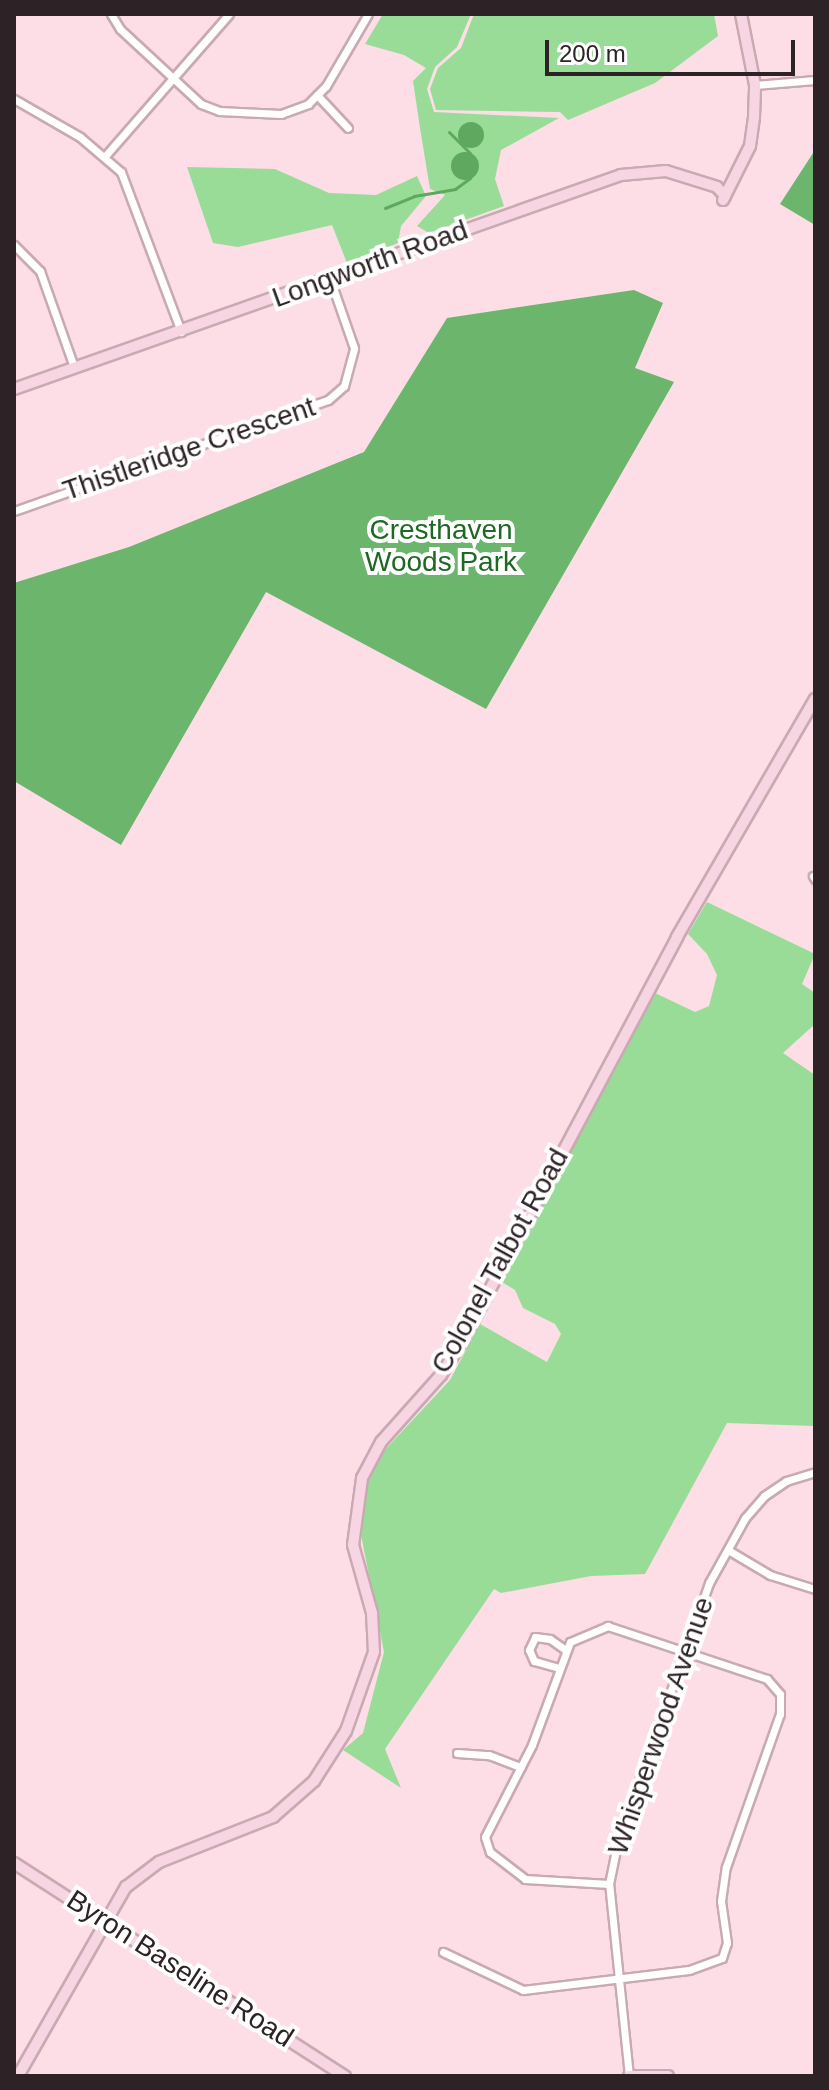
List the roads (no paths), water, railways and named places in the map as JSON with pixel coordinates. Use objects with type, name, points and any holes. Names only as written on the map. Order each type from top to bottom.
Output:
[{"type":"main road","points":[[741,14],[755,85]]},
{"type":"main road","name":"Longworth Road","points":[[14,389],[621,175],[666,171],[717,187],[724,199],[750,146],[755,85]]},
{"type":"main road","name":"Colonel Talbot Road","points":[[18,2076],[126,1887],[159,1862],[273,1817],[314,1781],[346,1731],[374,1652],[372,1613],[353,1545],[362,1478],[381,1442],[441,1375],[462,1342],[670,950],[815,700]]},
{"type":"main road","name":"Byron Baseline Road","points":[[14,1863],[345,2076]]},
{"type":"main road","points":[[629,2076],[668,2076]]},
{"type":"street","points":[[111,14],[201,104],[219,111],[281,114],[317,95],[368,14]]},
{"type":"street","points":[[106,155],[229,14]]},
{"type":"street","points":[[755,85],[815,80]]},
{"type":"street","points":[[317,95],[348,128]]},
{"type":"street","points":[[14,99],[106,155],[130,186],[181,332]]},
{"type":"street","points":[[14,245],[40,271],[74,367]]},
{"type":"street","name":"Thistleridge Crescent","points":[[14,511],[328,400],[344,386],[353,366],[354,348],[330,279]]},
{"type":"street","name":"Whisperwood Avenue","points":[[629,2076],[609,1884],[637,1777],[683,1651],[745,1518],[764,1496],[786,1481],[815,1472]]},
{"type":"street","points":[[728,1550],[770,1575],[815,1589]]},
{"type":"street","points":[[443,1952],[523,1990],[689,1970],[722,1958],[727,1943],[721,1901],[726,1867],[780,1714],[780,1694],[767,1679],[608,1626],[587,1632],[566,1650],[521,1767],[487,1827],[490,1852],[525,1879],[609,1884]]},
{"type":"street","points":[[559,1668],[534,1661],[529,1650],[535,1637],[550,1639],[566,1650]]},
{"type":"street","points":[[457,1753],[489,1755],[521,1767]]},
{"type":"waterway","points":[[449,132],[470,153]]},
{"type":"waterway","points":[[385,208],[414,196],[455,189],[470,178]]},
{"type":"park label","name":"Cresthaven Woods Park","points":[[441,546]]}]
